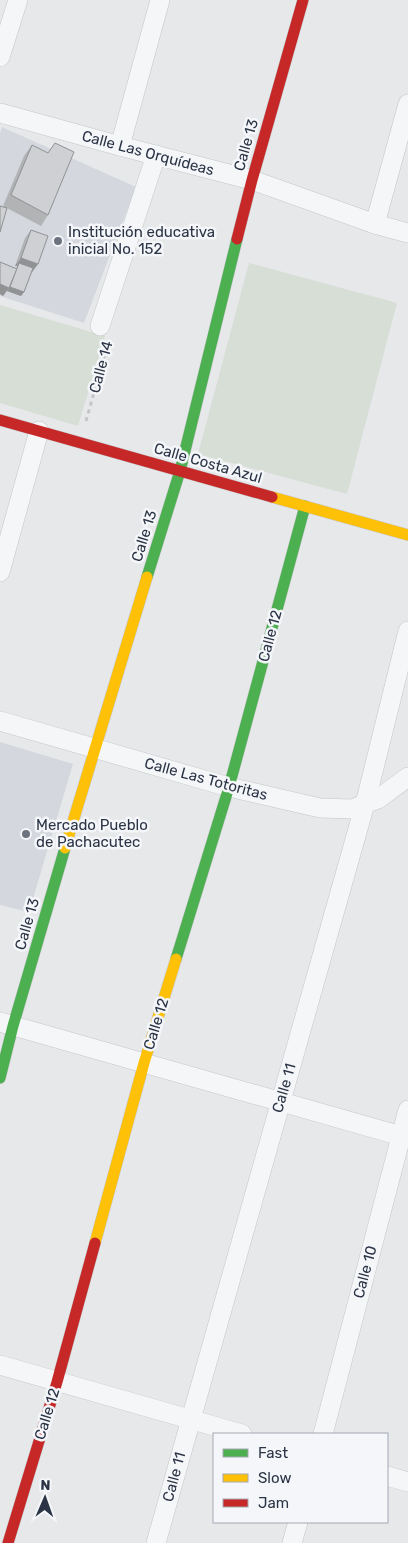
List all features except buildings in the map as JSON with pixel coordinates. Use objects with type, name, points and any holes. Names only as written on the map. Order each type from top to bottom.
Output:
[{"type":"street","points":[[0,57],[18,0]]},
{"type":"street","points":[[120,146],[160,0]]},
{"type":"street","name":"Calle 13","points":[[0,1078],[7,1024],[180,470],[252,180],[303,0]]},
{"type":"street","points":[[375,224],[408,104]]},
{"type":"street","name":"Calle Las Orquídeas","points":[[0,113],[252,180],[375,224],[408,233]]},
{"type":"street","name":"Calle 14","points":[[100,326],[156,155]]},
{"type":"street","name":"Calle Costa Azul","points":[[0,420],[408,535]]},
{"type":"street","points":[[0,572],[39,431]]},
{"type":"street","name":"Calle 12","points":[[8,1543],[57,1382],[144,1063],[229,787],[305,506]]},
{"type":"street","name":"Calle 11","points":[[156,1543],[365,804],[408,631]]},
{"type":"street","name":"Calle Las Totoritas","points":[[0,722],[229,787],[320,808],[352,809],[378,799],[408,777]]},
{"type":"street","points":[[7,1024],[404,1137]]},
{"type":"street","name":"Calle 10","points":[[323,1433],[404,1137],[408,1110]]},
{"type":"street","points":[[0,1365],[238,1433]]},
{"type":"street","points":[[388,1476],[408,1482]]},
{"type":"street","points":[[292,1543],[298,1523]]},
{"type":"path","name":"Calle 14","points":[[80,442],[110,333],[100,326]]},
{"type":"shaded area","name":"Institución educativa inicial No. 152","points":[[2,127],[136,187],[84,323],[0,296],[0,134]]},
{"type":"shaded area","points":[[249,263],[397,303],[347,494],[198,454]]},
{"type":"shaded area","points":[[0,305],[105,336],[78,426],[0,403]]},
{"type":"shaded area","name":"Mercado Pueblo de Pachacutec","points":[[0,742],[73,764],[29,912],[0,905]]},
{"type":"traffic: fast","points":[[147,577],[180,471],[237,239]]},
{"type":"traffic: fast","points":[[176,959],[229,787],[305,506]]},
{"type":"traffic: fast","points":[[0,1078],[13,1026],[65,848]]},
{"type":"traffic: slow","points":[[272,497],[408,535]]},
{"type":"traffic: slow","points":[[65,848],[147,577]]},
{"type":"traffic: slow","points":[[95,1243],[144,1063],[176,959]]},
{"type":"traffic: jam","points":[[237,239],[303,0]]},
{"type":"traffic: jam","points":[[0,420],[272,497]]},
{"type":"traffic: jam","points":[[8,1543],[57,1382],[95,1243]]},
{"type":"place","name":"Institución educativa inicial No. 152","points":[[58,241]]},
{"type":"place","name":"Mercado Pueblo de Pachacutec","points":[[26,834]]}]
